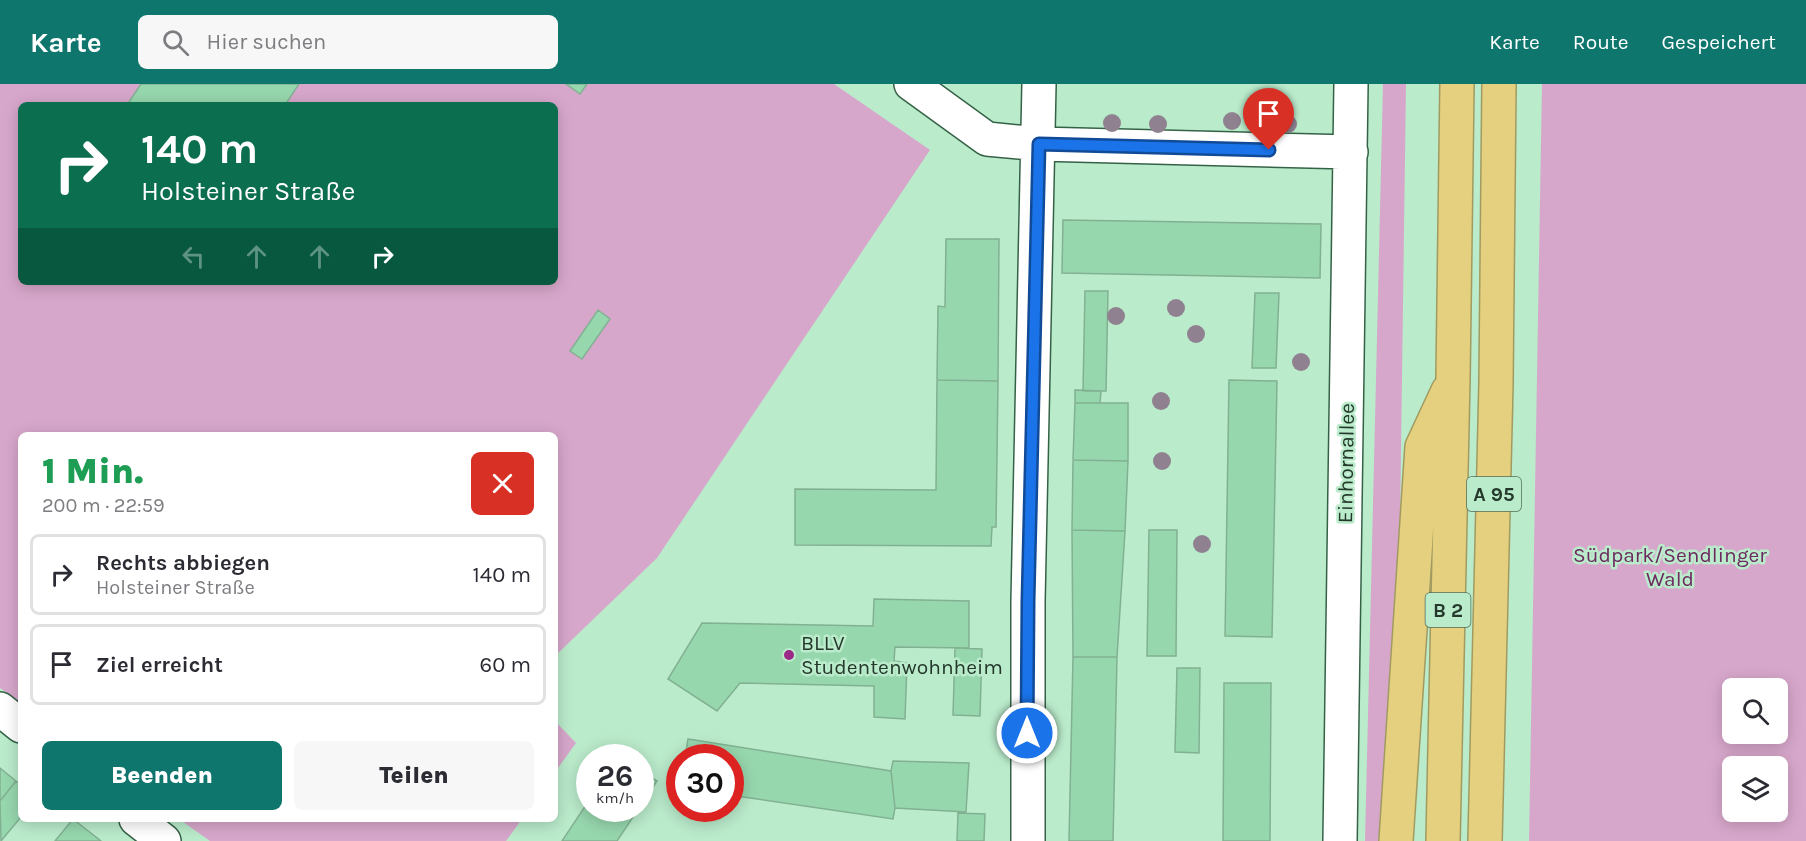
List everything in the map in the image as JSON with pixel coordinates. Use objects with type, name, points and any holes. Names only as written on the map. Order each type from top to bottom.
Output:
[{"type":"highway","name":"B 2","points":[[1443,841],[1453,378],[1456,84]]},
{"type":"highway","name":"A 95","points":[[1485,841],[1496,382],[1499,84]]},
{"type":"highway","points":[[1396,841],[1422,447],[1453,378]]},
{"type":"street","points":[[911,84],[987,139],[1039,144],[1351,152]]},
{"type":"street","points":[[1028,841],[1028,601],[1040,84]]},
{"type":"street","name":"Einhornallee","points":[[1340,841],[1351,84]]},
{"type":"street","points":[[0,709],[18,724]]},
{"type":"street","points":[[140,822],[164,841]]},
{"type":"green space","points":[[0,84],[834,84],[930,150],[657,558],[558,653],[558,432],[18,432],[18,701],[0,688]]},
{"type":"green space","points":[[1383,84],[1406,84],[1400,525],[1380,841],[1365,841]]},
{"type":"green space","name":"Südpark/Sendlinger Wald","points":[[1542,84],[1806,84],[1806,841],[1529,841]]},
{"type":"green space","points":[[558,724],[576,743],[558,768]]},
{"type":"green space","points":[[183,822],[520,822],[506,841],[210,841]]},
{"type":"building","points":[[141,84],[299,84],[287,102],[129,102]]},
{"type":"building","points":[[566,84],[587,84],[580,94]]},
{"type":"building","points":[[1063,220],[1321,224],[1320,278],[1062,273]]},
{"type":"building","points":[[946,239],[999,239],[998,381],[937,380],[938,306],[945,307]]},
{"type":"building","points":[[1085,291],[1108,291],[1106,391],[1083,391]]},
{"type":"building","points":[[1255,293],[1279,293],[1276,368],[1252,368]]},
{"type":"building","points":[[598,310],[610,319],[582,359],[570,351]]},
{"type":"building","points":[[937,380],[998,381],[996,527],[992,527],[991,546],[795,545],[795,489],[936,490]]},
{"type":"building","points":[[1229,380],[1277,381],[1272,637],[1225,636]]},
{"type":"building","points":[[1075,390],[1101,391],[1100,403],[1075,403]]},
{"type":"building","points":[[1075,403],[1128,403],[1128,461],[1073,460]]},
{"type":"building","points":[[1073,460],[1128,461],[1125,531],[1072,530]]},
{"type":"building","points":[[1072,530],[1125,531],[1117,657],[1073,657]]},
{"type":"building","points":[[1149,530],[1177,530],[1176,656],[1147,656]]},
{"type":"building","name":"BLLV Studentenwohnheim","points":[[874,599],[969,601],[969,648],[895,647],[894,661],[907,663],[905,719],[874,717],[874,686],[740,683],[717,711],[668,679],[702,623],[873,626]]},
{"type":"building","points":[[955,648],[982,649],[980,716],[953,715]]},
{"type":"building","points":[[1073,657],[1117,657],[1113,841],[1069,841]]},
{"type":"building","points":[[1177,668],[1200,668],[1199,753],[1175,752]]},
{"type":"building","points":[[1224,683],[1271,683],[1270,841],[1223,841]]},
{"type":"building","points":[[688,739],[720,744],[687,744]]},
{"type":"building","points":[[744,748],[891,771],[895,808],[893,819],[744,797]]},
{"type":"building","points":[[893,761],[969,763],[966,812],[895,808],[891,771]]},
{"type":"building","points":[[0,768],[16,781],[0,801]]},
{"type":"building","points":[[16,781],[18,783],[18,821],[1,841],[0,801]]},
{"type":"building","points":[[958,813],[985,814],[984,841],[957,841]]},
{"type":"building","points":[[576,820],[576,822],[630,822],[617,841],[562,841]]},
{"type":"building","points":[[71,822],[77,822],[101,841],[55,841]]},
{"type":"place","name":"BLLV Studentenwohnheim","points":[[789,655]]},
{"type":"route","points":[[1027,733],[1039,144],[1269,150]]}]
